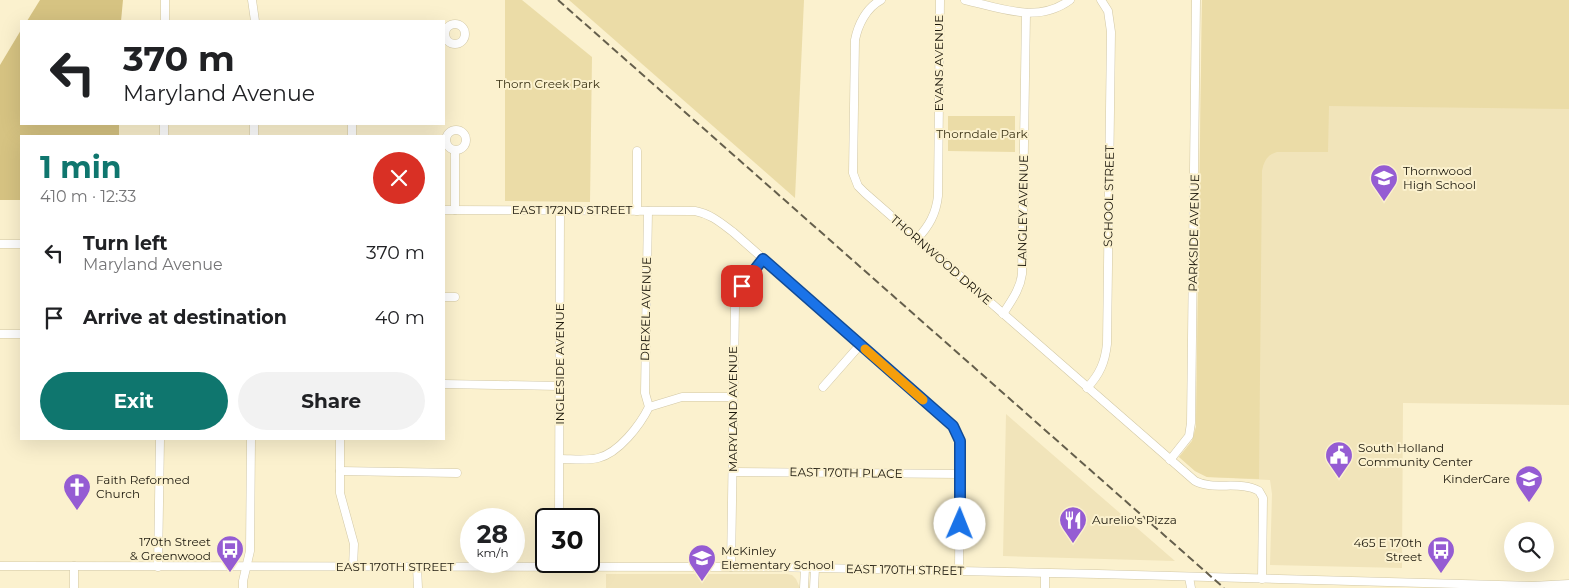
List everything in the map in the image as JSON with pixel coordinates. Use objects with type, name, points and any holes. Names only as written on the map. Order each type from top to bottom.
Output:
[{"type":"street","points":[[165,0],[165,20]]},
{"type":"street","points":[[252,0],[255,20]]},
{"type":"street","name":"EVANS AVENUE","points":[[917,239],[932,220],[938,196],[940,0]]},
{"type":"street","points":[[965,0],[1026,14],[1049,11],[1070,0]]},
{"type":"street","name":"SCHOOL STREET","points":[[1087,388],[1101,371],[1107,344],[1111,32],[1108,11],[1101,0]]},
{"type":"street","name":"PARKSIDE AVENUE","points":[[1170,460],[1189,436],[1191,423],[1196,0]]},
{"type":"street","name":"THORNWOOD DRIVE","points":[[878,1],[862,20],[855,40],[853,173],[856,182],[861,189],[917,239],[1170,460]]},
{"type":"street","name":"LANGLEY AVENUE","points":[[1003,314],[1021,283],[1022,274],[1026,14]]},
{"type":"street","points":[[455,151],[455,210]]},
{"type":"street","points":[[637,211],[638,151]]},
{"type":"street","name":"EAST 172ND STREET","points":[[445,210],[701,212],[718,220],[763,259]]},
{"type":"street","name":"INGLESIDE AVENUE","points":[[558,508],[560,210]]},
{"type":"street","name":"DREXEL AVENUE","points":[[648,211],[645,393],[650,407]]},
{"type":"street","points":[[0,244],[20,244]]},
{"type":"street","points":[[763,259],[953,426],[960,441],[959,571]]},
{"type":"street","name":"MARYLAND AVENUE","points":[[731,567],[734,315],[736,299],[742,286],[763,259]]},
{"type":"street","points":[[445,297],[456,297]]},
{"type":"street","points":[[0,334],[20,334]]},
{"type":"street","points":[[823,387],[860,345]]},
{"type":"street","points":[[445,384],[559,386]]},
{"type":"street","points":[[560,459],[594,459],[610,453],[634,429],[650,407],[682,397],[733,396]]},
{"type":"street","points":[[158,567],[160,440]]},
{"type":"street","points":[[243,588],[250,551],[251,440]]},
{"type":"street","points":[[340,440],[340,493],[354,544],[353,567]]},
{"type":"street","points":[[1170,460],[1195,481],[1205,486],[1250,487],[1262,494],[1262,579]]},
{"type":"street","points":[[340,471],[457,473]]},
{"type":"street","name":"EAST 170TH PLACE","points":[[733,472],[960,474]]},
{"type":"street","name":"EAST 170TH STREET","points":[[0,566],[417,567],[535,564]]},
{"type":"street","name":"EAST 170TH STREET","points":[[600,565],[959,571],[1532,586],[1569,584]]},
{"type":"street","points":[[74,566],[74,588]]},
{"type":"street","points":[[417,567],[418,588]]},
{"type":"street","points":[[804,588],[805,568]]},
{"type":"street","points":[[814,588],[815,568]]},
{"type":"street","points":[[1045,574],[1045,588]]},
{"type":"street","points":[[1190,577],[1191,588]]},
{"type":"shaded area","points":[[40,0],[123,0],[121,20],[28,20]]},
{"type":"shaded area","name":"Thornwood High School","points":[[1202,0],[1569,0],[1569,405],[1403,403],[1402,568],[1270,565],[1272,494],[1270,480],[1207,477],[1195,471],[1179,457],[1192,441],[1196,427]]},
{"type":"shaded area","points":[[20,32],[20,125],[119,125],[119,135],[20,135],[20,200],[0,200],[0,65]]},
{"type":"shaded area","points":[[1006,414],[1175,561],[1003,556]]},
{"type":"shaded area","name":"McKinley Elementary School","points":[[606,574],[787,574],[792,575],[796,579],[800,588],[606,588]]},
{"type":"green space","name":"Thorn Creek Park","points":[[505,0],[522,0],[592,57],[590,202],[505,201]]},
{"type":"green space","points":[[569,0],[804,0],[795,198]]},
{"type":"green space","points":[[1202,0],[1569,0],[1569,109],[1329,106],[1328,152],[1277,152],[1266,159],[1262,171],[1259,479],[1207,477],[1195,471],[1179,457],[1192,441],[1196,427]]},
{"type":"green space","name":"Thorndale Park","points":[[948,116],[1015,116],[1015,152],[948,151]]},
{"type":"railway","points":[[558,0],[1224,588]]},
{"type":"slow traffic","points":[[865,349],[923,400]]},
{"type":"place","name":"Thornwood High School","points":[[1384,202]]},
{"type":"place","name":"South Holland Community Center","points":[[1339,479]]},
{"type":"place","name":"KinderCare","points":[[1529,503]]},
{"type":"place","name":"Faith Reformed Church","points":[[77,511]]},
{"type":"place","name":"Aurelio's Pizza","points":[[1073,544]]},
{"type":"place","name":"170th Street & Greenwood","points":[[230,573]]},
{"type":"place","name":"465 E 170th Street","points":[[1441,574]]},
{"type":"place","name":"McKinley Elementary School","points":[[702,582]]},
{"type":"route","points":[[742,286],[763,259],[953,426],[960,441],[960,524]]}]
